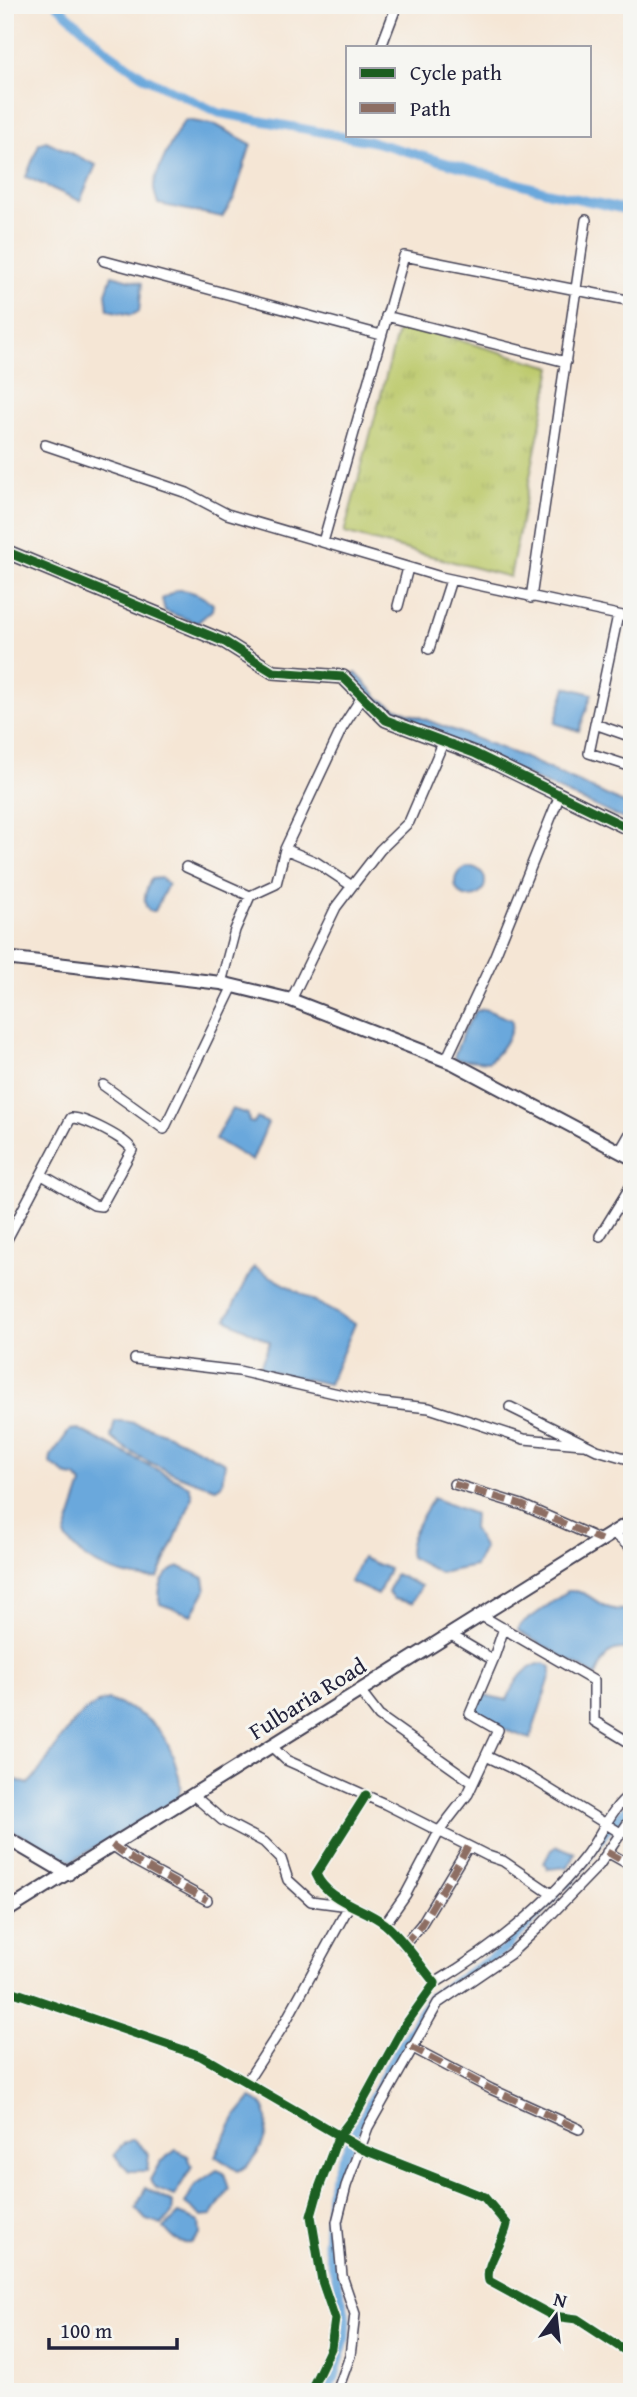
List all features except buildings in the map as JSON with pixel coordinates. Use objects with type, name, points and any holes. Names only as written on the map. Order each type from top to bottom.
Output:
[{"type":"street","points":[[381,46],[397,5]]},
{"type":"street","points":[[531,598],[586,220]]},
{"type":"street","points":[[323,542],[402,260],[409,255],[632,301]]},
{"type":"street","points":[[104,261],[381,335]]},
{"type":"street","points":[[386,316],[566,362]]},
{"type":"street","points":[[45,445],[187,493],[227,514],[408,568],[531,598],[632,618]]},
{"type":"street","points":[[5,551],[225,642],[273,672],[342,677],[386,720],[474,754],[632,830]]},
{"type":"street","points":[[398,606],[408,568]]},
{"type":"street","points":[[429,649],[451,580]]},
{"type":"street","points":[[618,615],[589,753],[632,767]]},
{"type":"street","points":[[103,1086],[164,1129],[227,985],[235,930],[250,896],[276,884],[285,849],[342,728],[362,697]]},
{"type":"street","points":[[596,724],[632,737]]},
{"type":"street","points":[[291,1000],[336,907],[380,850],[409,822],[443,743]]},
{"type":"street","points":[[446,1060],[494,958],[560,795]]},
{"type":"street","points":[[285,849],[316,862],[352,886]]},
{"type":"street","points":[[186,867],[250,896]]},
{"type":"street","points":[[5,958],[227,985],[291,1000],[446,1060],[632,1158]]},
{"type":"street","points":[[5,1243],[71,1118],[80,1118],[128,1144],[132,1150],[101,1206],[42,1175]]},
{"type":"street","points":[[620,1151],[632,1130]]},
{"type":"street","points":[[600,1236],[632,1184]]},
{"type":"street","points":[[135,1359],[239,1371],[373,1402],[429,1408],[524,1439],[582,1444]]},
{"type":"street","points":[[510,1407],[582,1444],[632,1460]]},
{"type":"street","points":[[454,1484],[522,1505],[632,1549]]},
{"type":"street","name":"Fulbaria Road","points":[[7,1914],[192,1794],[632,1521]]},
{"type":"street","points":[[482,1616],[594,1681],[594,1721],[632,1744]]},
{"type":"street","points":[[385,1924],[407,1894],[440,1830],[468,1794],[498,1730],[470,1714],[504,1628]]},
{"type":"street","points":[[451,1635],[493,1660]]},
{"type":"street","points":[[359,1690],[379,1716],[472,1782]]},
{"type":"street","points":[[270,1745],[286,1760],[503,1861],[550,1893]]},
{"type":"street","points":[[486,1756],[528,1776],[619,1832]]},
{"type":"street","points":[[310,2392],[334,2335],[335,2319],[321,2281],[311,2216],[338,2137],[357,2112],[403,2028],[435,1983],[498,1943],[550,1893],[586,1857],[604,1823],[620,1801],[632,1793]]},
{"type":"street","points":[[192,1794],[222,1820],[264,1842],[281,1859],[288,1880],[311,1901],[349,1906]]},
{"type":"street","points":[[366,1796],[316,1874],[319,1881],[349,1906],[385,1924],[435,1983]]},
{"type":"street","points":[[337,2392],[350,2356],[355,2314],[342,2276],[337,2222],[346,2186],[368,2127],[438,2003],[510,1954],[575,1892],[632,1817]]},
{"type":"street","points":[[5,1837],[68,1874]]},
{"type":"street","points":[[112,1845],[135,1861],[207,1900]]},
{"type":"street","points":[[404,1945],[421,1925],[468,1847]]},
{"type":"street","points":[[607,1852],[632,1866]]},
{"type":"street","points":[[248,2080],[283,2026],[349,1906]]},
{"type":"street","points":[[5,1989],[201,2056],[248,2080],[338,2137],[362,2149],[484,2197],[507,2224],[501,2245],[488,2270],[489,2281],[553,2316],[577,2319],[632,2355]]},
{"type":"street","points":[[411,2047],[491,2090],[579,2129]]},
{"type":"green space","points":[[400,323],[552,367],[510,577],[344,533]]},
{"type":"water","points":[[186,120],[216,125],[251,144],[234,198],[222,217],[158,204],[154,187],[157,174],[172,141]]},
{"type":"water","points":[[46,141],[96,165],[80,201],[26,177],[39,144]]},
{"type":"water","points":[[112,275],[142,283],[139,312],[131,315],[108,310],[106,293]]},
{"type":"water","points":[[177,590],[200,596],[213,604],[212,610],[197,623],[165,611],[162,599]]},
{"type":"water","points":[[356,673],[380,699],[398,709],[521,756],[632,807],[632,823],[386,712],[349,677]]},
{"type":"water","points":[[566,687],[592,694],[579,731],[555,723]]},
{"type":"water","points":[[470,867],[476,868],[484,876],[484,888],[476,896],[470,897],[464,896],[456,888],[455,882],[456,876],[464,868]]},
{"type":"water","points":[[161,878],[168,884],[155,911],[149,911],[145,899],[147,887],[151,879]]},
{"type":"water","points":[[484,1009],[512,1020],[511,1031],[505,1043],[488,1062],[456,1059],[454,1057],[464,1030],[476,1011]]},
{"type":"water","points":[[232,1109],[248,1114],[249,1122],[253,1123],[257,1118],[268,1123],[252,1161],[215,1139]]},
{"type":"water","points":[[254,1267],[355,1324],[329,1384],[259,1369],[270,1342],[226,1319]]},
{"type":"water","points":[[115,1421],[155,1430],[225,1463],[222,1484],[216,1488],[190,1480],[132,1453],[111,1437]]},
{"type":"water","points":[[78,1429],[189,1486],[192,1496],[190,1504],[158,1578],[133,1576],[106,1569],[82,1555],[65,1536],[82,1484],[76,1477],[68,1476],[50,1463],[51,1456],[70,1430]]},
{"type":"water","points":[[433,1498],[474,1514],[473,1529],[484,1548],[475,1566],[440,1573],[410,1557],[413,1534]]},
{"type":"water","points":[[362,1558],[389,1569],[378,1595],[350,1582]]},
{"type":"water","points":[[180,1567],[204,1578],[206,1590],[192,1615],[160,1604],[162,1581],[169,1572]]},
{"type":"water","points":[[395,1574],[421,1586],[412,1603],[394,1599],[388,1593]]},
{"type":"water","points":[[568,1591],[577,1591],[611,1608],[632,1609],[632,1650],[612,1651],[596,1676],[518,1631],[519,1626]]},
{"type":"water","points":[[544,1663],[551,1667],[551,1674],[530,1739],[500,1728],[473,1713],[483,1695],[507,1700],[525,1671]]},
{"type":"water","points":[[108,1700],[143,1716],[159,1731],[176,1766],[180,1790],[178,1798],[72,1861],[5,1827],[5,1776],[28,1784],[83,1713]]},
{"type":"water","points":[[557,1846],[575,1853],[568,1867],[548,1869],[544,1863],[551,1850]]},
{"type":"water","points":[[251,2098],[261,2104],[266,2112],[266,2135],[255,2157],[238,2171],[215,2156],[236,2116]]},
{"type":"water","points":[[133,2139],[149,2154],[147,2171],[129,2171],[114,2155],[123,2144]]},
{"type":"water","points":[[176,2150],[188,2156],[192,2167],[174,2196],[157,2189],[150,2180],[160,2162]]},
{"type":"water","points":[[217,2170],[224,2173],[229,2189],[212,2215],[201,2216],[185,2203],[195,2185]]},
{"type":"water","points":[[145,2188],[173,2203],[172,2213],[162,2225],[146,2220],[136,2209]]},
{"type":"water","points":[[179,2214],[199,2222],[200,2235],[192,2243],[179,2242],[164,2228]]},
{"type":"waterway","points":[[57,5],[110,53],[146,78],[219,113],[374,142],[548,192],[632,211]]},
{"type":"waterway","points":[[567,1884],[613,1822],[632,1805]]},
{"type":"waterway","points":[[326,2392],[335,2377],[346,2336],[347,2319],[327,2245],[330,2192],[338,2166],[388,2067],[431,1997],[504,1950],[555,1896]]},
{"type":"marked path","points":[[454,1484],[522,1505],[601,1540]]},
{"type":"marked path","points":[[112,1845],[135,1861],[207,1900]]},
{"type":"marked path","points":[[404,1945],[421,1925],[468,1847]]},
{"type":"marked path","points":[[607,1852],[632,1866]]},
{"type":"marked path","points":[[411,2047],[491,2089],[579,2129]]},
{"type":"cycle path","points":[[5,551],[225,642],[273,672],[343,677],[386,720],[474,753],[632,830]]},
{"type":"cycle path","points":[[310,2392],[331,2348],[335,2319],[322,2281],[311,2216],[319,2188],[338,2137],[357,2112],[403,2028],[435,1983],[392,1930],[376,1918],[338,1898],[316,1874],[366,1795]]},
{"type":"cycle path","points":[[5,1989],[201,2056],[362,2149],[484,2197],[507,2224],[489,2268],[489,2281],[553,2316],[577,2319],[632,2355]]}]
